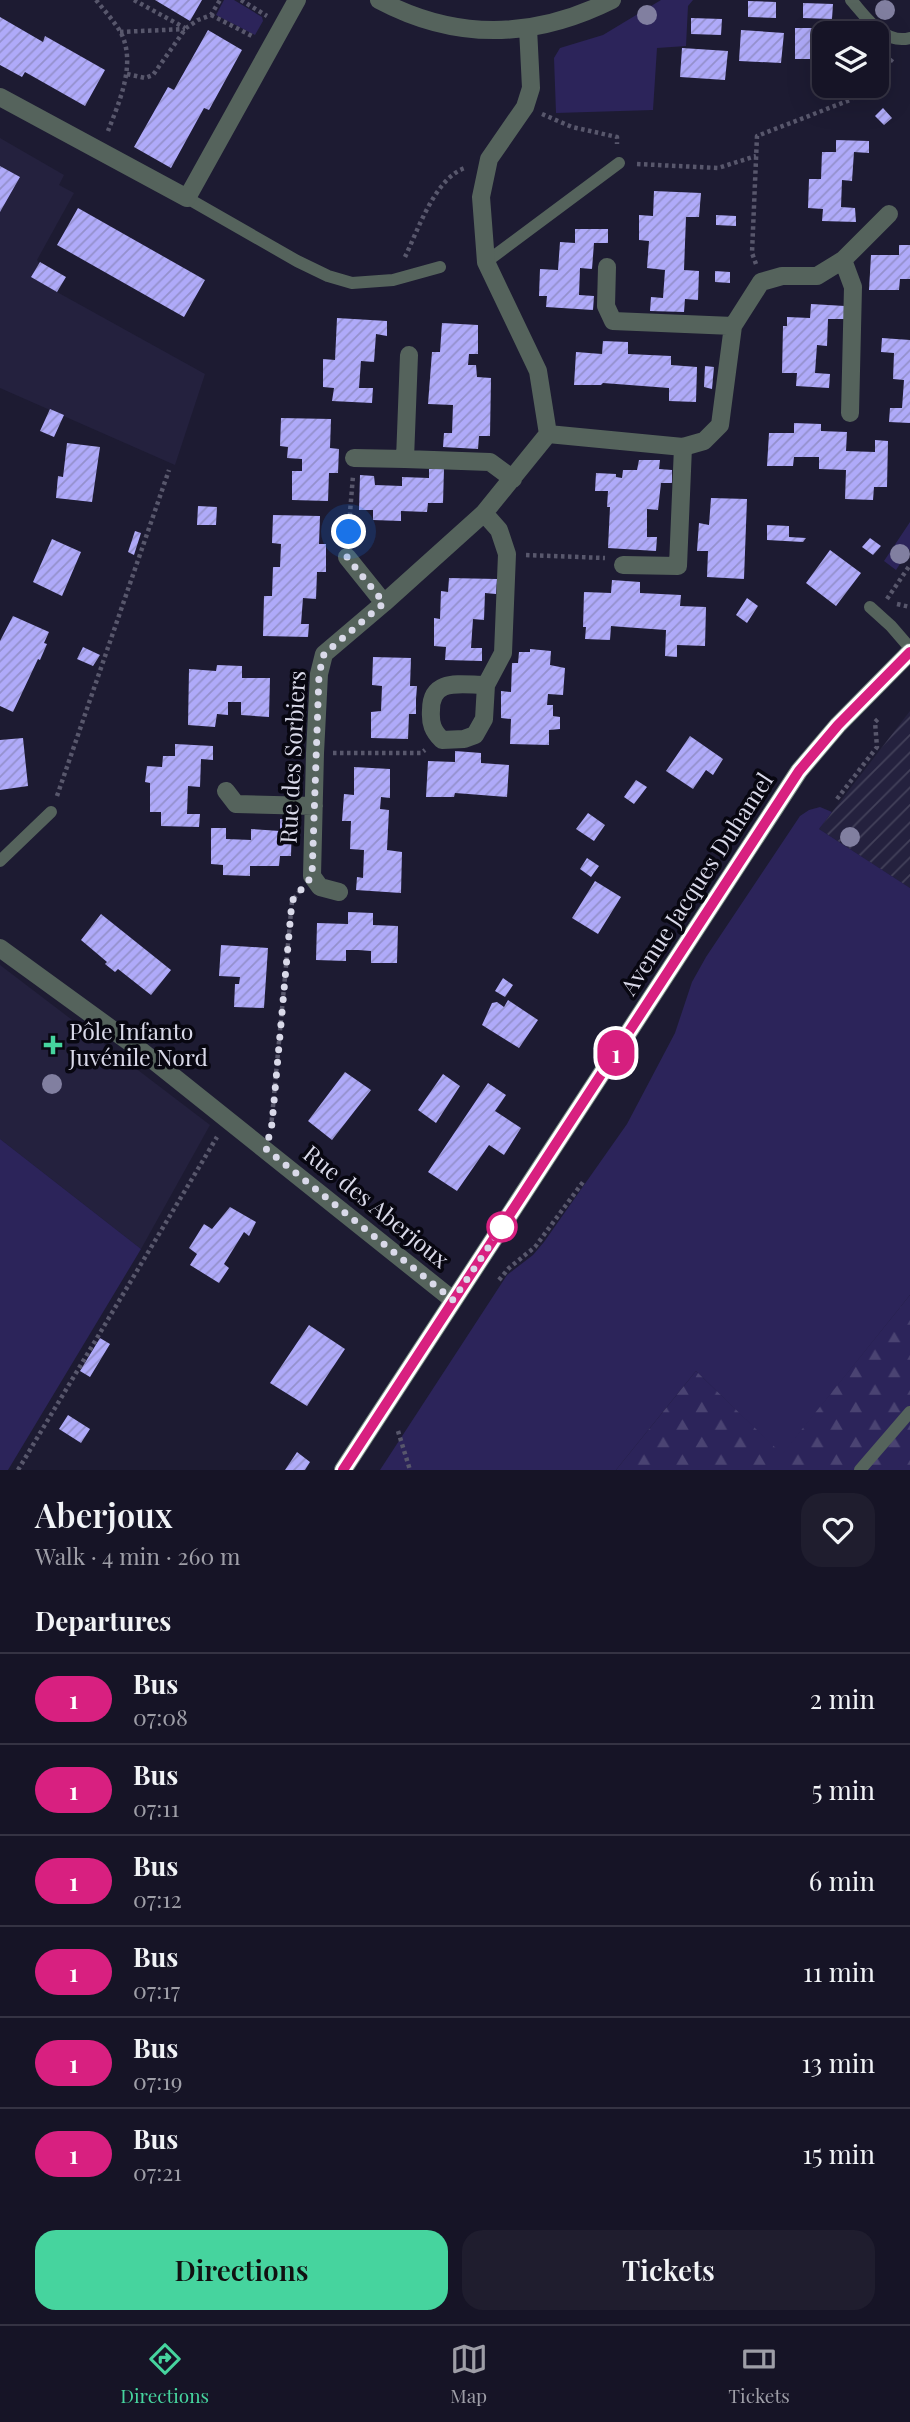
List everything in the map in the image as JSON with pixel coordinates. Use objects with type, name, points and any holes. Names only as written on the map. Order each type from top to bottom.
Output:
[{"type":"main road","name":"Avenue Jacques Duhamel","points":[[343,1470],[799,771],[838,725],[910,650]]},
{"type":"street","points":[[0,97],[187,198],[297,0]]},
{"type":"street","points":[[379,0],[427,21],[457,29],[486,31],[528,28],[581,15],[612,0]]},
{"type":"street","points":[[528,28],[531,88],[525,107],[489,159],[481,197],[486,262],[538,371],[548,434],[683,447],[704,441],[720,425],[733,326],[761,282],[782,276],[817,276],[843,260],[889,214]]},
{"type":"street","points":[[843,260],[853,287],[850,412]]},
{"type":"street","points":[[607,267],[606,306],[613,321],[733,326]]},
{"type":"street","points":[[405,459],[409,355]]},
{"type":"street","name":"Rue des Sorbiers","points":[[339,892],[320,887],[312,876],[319,674],[324,654],[484,513],[548,434]]},
{"type":"street","points":[[623,565],[678,566],[683,447]]},
{"type":"street","points":[[354,458],[490,462],[513,479]]},
{"type":"street","points":[[484,513],[499,530],[508,554],[503,653],[486,684],[484,719],[475,735],[464,739],[442,740],[430,723],[431,700],[435,691],[447,685],[486,684]]},
{"type":"street","points":[[347,557],[384,603]]},
{"type":"street","points":[[226,791],[236,804],[314,806]]},
{"type":"street","name":"Rue des Aberjoux","points":[[0,948],[139,1049],[228,1118],[453,1300]]},
{"type":"lane","points":[[851,0],[881,33],[905,39]]},
{"type":"lane","points":[[486,262],[619,163]]},
{"type":"lane","points":[[187,198],[297,261],[328,276],[352,283],[393,280],[440,267]]},
{"type":"lane","points":[[874,610],[910,650]]},
{"type":"lane","points":[[0,862],[51,812]]},
{"type":"lane","points":[[860,1470],[910,1412]]},
{"type":"path","points":[[96,0],[120,32],[129,57],[127,74],[106,135]]},
{"type":"path","points":[[134,0],[186,29]]},
{"type":"path","points":[[127,74],[145,78],[153,75],[186,29],[211,15],[220,0]]},
{"type":"path","points":[[242,0],[268,16]]},
{"type":"path","points":[[211,15],[256,38]]},
{"type":"path","points":[[120,32],[186,29]]},
{"type":"path","points":[[889,63],[905,39]]},
{"type":"path","points":[[761,282],[752,253],[757,136],[852,98]]},
{"type":"path","points":[[525,107],[572,127],[617,137],[619,163],[718,168],[757,156]]},
{"type":"path","points":[[393,280],[438,190],[459,170],[489,159]]},
{"type":"path","points":[[347,557],[354,458]]},
{"type":"path","points":[[51,812],[169,470]]},
{"type":"path","points":[[508,554],[609,559],[623,565]]},
{"type":"path","points":[[874,610],[910,565]]},
{"type":"path","points":[[837,799],[877,747],[875,722],[884,713]]},
{"type":"path","points":[[315,753],[421,753],[442,740]]},
{"type":"path","points":[[266,1149],[272,1124],[292,901],[312,876]]},
{"type":"path","points":[[18,1470],[228,1118]]},
{"type":"path","points":[[499,1280],[535,1247],[583,1182]]},
{"type":"path","points":[[398,1431],[410,1470]]},
{"type":"shaded area","points":[[0,138],[64,175],[59,185],[74,193],[37,260],[57,292],[205,374],[175,465],[0,388]]},
{"type":"shaded area","points":[[910,711],[910,888],[819,829]]},
{"type":"shaded area","name":"Pôle Infanto Juvénile Nord","points":[[0,965],[210,1125],[141,1249],[0,1139]]},
{"type":"green space","points":[[224,0],[234,0],[262,17],[263,21],[255,35],[216,15]]},
{"type":"green space","points":[[661,0],[693,0],[688,6],[686,46],[657,48],[653,110],[556,113],[554,58],[560,48],[603,35]]},
{"type":"green space","points":[[910,522],[910,549],[896,570],[884,561]]},
{"type":"green space","points":[[820,807],[832,812],[819,829],[910,888],[910,1295],[782,1455],[696,1371],[616,1470],[380,1470],[507,1275],[533,1255],[544,1242],[627,1124],[675,1033],[692,982],[706,957],[800,816]]},
{"type":"green space","points":[[0,1139],[141,1249],[8,1470],[0,1470]]},
{"type":"green space","points":[[910,1295],[910,1470],[616,1470],[696,1371],[782,1454]]},
{"type":"building","points":[[155,0],[202,0],[190,21]]},
{"type":"building","points":[[748,1],[776,2],[776,18],[748,17]]},
{"type":"building","points":[[803,3],[833,4],[832,19],[803,18]]},
{"type":"building","points":[[0,17],[43,42],[45,36],[105,70],[85,106],[25,72],[22,77],[0,65]]},
{"type":"building","points":[[691,18],[722,19],[721,35],[691,34]]},
{"type":"building","points":[[795,28],[812,28],[812,59],[795,59]]},
{"type":"building","points":[[208,30],[242,50],[209,110],[204,108],[171,168],[134,147],[168,87],[174,90]]},
{"type":"building","points":[[741,30],[784,33],[781,63],[739,61]]},
{"type":"building","points":[[682,48],[728,51],[725,80],[680,77]]},
{"type":"building","points":[[883,108],[892,118],[884,125],[875,116]]},
{"type":"building","points":[[836,140],[869,141],[869,153],[854,152],[852,181],[842,180],[841,207],[855,208],[856,222],[822,221],[823,209],[808,208],[809,179],[821,179],[822,152],[836,152]]},
{"type":"building","points":[[0,166],[20,177],[0,212]]},
{"type":"building","points":[[654,191],[701,193],[699,217],[686,217],[684,270],[699,271],[698,300],[685,299],[684,312],[650,311],[651,297],[663,298],[665,270],[647,268],[649,241],[639,240],[639,215],[653,216]]},
{"type":"building","points":[[78,208],[205,280],[184,317],[57,245]]},
{"type":"building","points":[[716,215],[736,216],[736,226],[716,225]]},
{"type":"building","points":[[575,229],[608,229],[608,243],[594,243],[592,269],[580,268],[579,295],[594,296],[593,310],[546,307],[547,296],[539,296],[540,269],[558,270],[560,242],[575,243]]},
{"type":"building","points":[[899,245],[910,245],[910,279],[900,279],[899,290],[869,290],[871,255],[899,255]]},
{"type":"building","points":[[40,262],[66,277],[57,292],[31,277]]},
{"type":"building","points":[[715,271],[730,272],[730,283],[715,282]]},
{"type":"building","points":[[811,304],[845,306],[844,319],[828,319],[827,346],[817,345],[815,373],[830,374],[829,388],[796,386],[797,373],[782,373],[783,326],[787,326],[787,317],[810,318]]},
{"type":"building","points":[[337,318],[387,321],[387,336],[376,334],[374,362],[361,361],[359,388],[373,388],[372,403],[332,401],[334,388],[323,387],[323,359],[335,360]]},
{"type":"building","points":[[442,323],[478,325],[478,354],[469,354],[468,365],[476,365],[477,377],[491,378],[490,436],[479,436],[478,449],[443,447],[444,433],[452,433],[453,405],[428,404],[432,352],[440,352]]},
{"type":"building","points":[[882,338],[910,340],[910,423],[889,422],[890,408],[902,408],[904,380],[893,379],[894,353],[881,352]]},
{"type":"building","points":[[603,341],[628,342],[628,354],[671,356],[671,365],[697,367],[696,402],[669,401],[669,388],[603,383],[574,385],[576,352],[602,354]]},
{"type":"building","points":[[705,366],[714,367],[712,389],[704,387]]},
{"type":"building","points":[[50,409],[64,415],[54,437],[40,431]]},
{"type":"building","points":[[281,418],[331,419],[330,448],[339,449],[338,473],[329,473],[328,501],[292,500],[292,471],[302,471],[302,459],[287,458],[288,447],[280,446]]},
{"type":"building","points":[[794,423],[821,424],[821,431],[847,432],[846,451],[875,452],[875,440],[888,441],[887,487],[874,487],[873,500],[845,499],[846,470],[819,469],[819,457],[794,457],[793,466],[767,466],[769,433],[794,433]]},
{"type":"building","points":[[67,443],[100,447],[92,502],[56,498],[58,476],[63,477]]},
{"type":"building","points":[[639,460],[660,460],[659,469],[672,470],[672,483],[661,483],[658,510],[647,509],[647,537],[657,537],[656,551],[608,548],[608,491],[595,491],[596,473],[616,474],[616,477],[622,478],[623,470],[637,470]]},
{"type":"building","points":[[429,469],[444,469],[443,503],[428,503],[427,512],[401,511],[401,521],[373,520],[373,510],[359,510],[360,475],[374,476],[375,485],[402,486],[402,477],[429,478]]},
{"type":"building","points":[[711,498],[747,499],[744,579],[707,577],[708,551],[697,551],[699,523],[709,525]]},
{"type":"building","points":[[198,506],[217,507],[216,525],[197,525]]},
{"type":"building","points":[[273,515],[320,516],[319,544],[326,544],[326,572],[317,572],[316,599],[303,598],[301,624],[309,624],[308,637],[263,636],[264,596],[272,596],[273,567],[280,567],[281,544],[272,543]]},
{"type":"building","points":[[767,525],[789,526],[789,537],[806,538],[803,542],[767,540]]},
{"type":"building","points":[[135,531],[141,533],[134,555],[128,552]]},
{"type":"building","points":[[870,538],[881,546],[873,555],[862,547]]},
{"type":"building","points":[[52,539],[81,552],[62,596],[33,582]]},
{"type":"building","points":[[830,550],[861,573],[836,606],[806,583]]},
{"type":"building","points":[[449,578],[497,579],[496,594],[485,593],[484,620],[473,619],[471,648],[482,648],[482,661],[445,660],[446,647],[434,646],[434,618],[440,619],[441,591],[448,592]]},
{"type":"building","points":[[612,580],[640,582],[640,593],[681,595],[680,606],[706,607],[705,646],[677,645],[677,657],[665,656],[666,630],[611,626],[610,640],[585,639],[584,592],[611,593]]},
{"type":"building","points":[[747,598],[758,606],[747,623],[736,615]]},
{"type":"building","points":[[13,616],[49,632],[40,660],[38,659],[13,712],[0,706],[0,641]]},
{"type":"building","points":[[83,647],[100,655],[93,666],[77,659]]},
{"type":"building","points":[[530,649],[551,651],[550,665],[565,668],[563,695],[548,694],[547,705],[553,705],[553,716],[560,717],[560,729],[549,730],[549,745],[510,744],[511,719],[501,718],[501,691],[511,692],[512,663],[518,663],[519,652],[530,652]]},
{"type":"building","points":[[373,657],[411,658],[410,686],[417,686],[416,714],[409,714],[408,739],[371,738],[371,712],[381,711],[382,686],[372,685]]},
{"type":"building","points":[[217,665],[242,666],[242,678],[270,678],[269,717],[241,715],[241,702],[228,702],[228,715],[217,714],[215,727],[188,725],[189,669],[216,671]]},
{"type":"building","points":[[690,736],[723,759],[713,775],[706,770],[693,789],[666,771]]},
{"type":"building","points":[[23,738],[28,786],[0,790],[0,740]]},
{"type":"building","points":[[175,744],[213,746],[213,760],[201,759],[200,787],[188,786],[187,814],[200,814],[199,827],[161,826],[161,812],[150,812],[150,783],[145,782],[147,766],[162,767],[163,756],[175,756]]},
{"type":"building","points":[[455,751],[481,753],[481,763],[509,765],[507,797],[455,793],[454,797],[426,797],[428,761],[455,762]]},
{"type":"building","points":[[354,767],[390,769],[390,798],[381,797],[380,809],[389,810],[387,850],[402,852],[401,893],[356,890],[357,877],[363,878],[364,850],[350,849],[351,821],[342,821],[344,794],[354,795]]},
{"type":"building","points":[[636,780],[647,787],[634,804],[624,797]]},
{"type":"building","points":[[588,813],[605,825],[594,841],[576,829]]},
{"type":"building","points":[[280,819],[292,819],[291,856],[280,856],[279,866],[250,866],[250,876],[223,875],[223,865],[211,864],[211,828],[226,828],[226,839],[251,840],[251,829],[280,831]]},
{"type":"building","points":[[587,858],[599,866],[591,877],[580,869]]},
{"type":"building","points":[[595,881],[621,897],[598,934],[572,918]]},
{"type":"building","points":[[348,912],[373,913],[373,925],[398,926],[397,963],[371,963],[371,951],[358,950],[346,950],[346,961],[316,960],[317,923],[348,924]]},
{"type":"building","points":[[101,914],[171,970],[151,995],[118,969],[115,972],[81,940]]},
{"type":"building","points":[[221,945],[268,948],[264,1008],[234,1007],[235,984],[239,984],[240,977],[219,976]]},
{"type":"building","points":[[503,978],[513,985],[505,997],[495,991]]},
{"type":"building","points":[[508,1000],[538,1020],[519,1048],[482,1025],[492,1003],[497,1002],[504,1007]]},
{"type":"building","points":[[345,1072],[371,1090],[332,1140],[308,1121]]},
{"type":"building","points":[[443,1074],[460,1086],[436,1123],[418,1110]]},
{"type":"building","points":[[488,1083],[506,1095],[495,1111],[521,1128],[504,1155],[489,1145],[457,1191],[428,1172]]},
{"type":"building","points":[[230,1207],[256,1222],[249,1236],[244,1232],[224,1264],[229,1268],[219,1283],[190,1265],[197,1254],[189,1248],[204,1224],[212,1229]]},
{"type":"building","points":[[309,1325],[345,1349],[307,1406],[270,1383]]},
{"type":"building","points":[[100,1338],[110,1344],[90,1377],[80,1371]]},
{"type":"building","points":[[68,1415],[90,1429],[81,1443],[59,1429]]},
{"type":"building","points":[[297,1452],[310,1462],[305,1470],[285,1470]]},
{"type":"bus line","name":"1","points":[[343,1470],[799,771],[838,725],[910,652]]},
{"type":"place","name":"Pôle Infanto Juvénile Nord","points":[[53,1045]]},
{"type":"route","points":[[349,532],[347,557],[384,603],[324,654],[319,674],[312,876],[292,901],[272,1124],[266,1149],[453,1300],[504,1224],[502,1227]]}]
